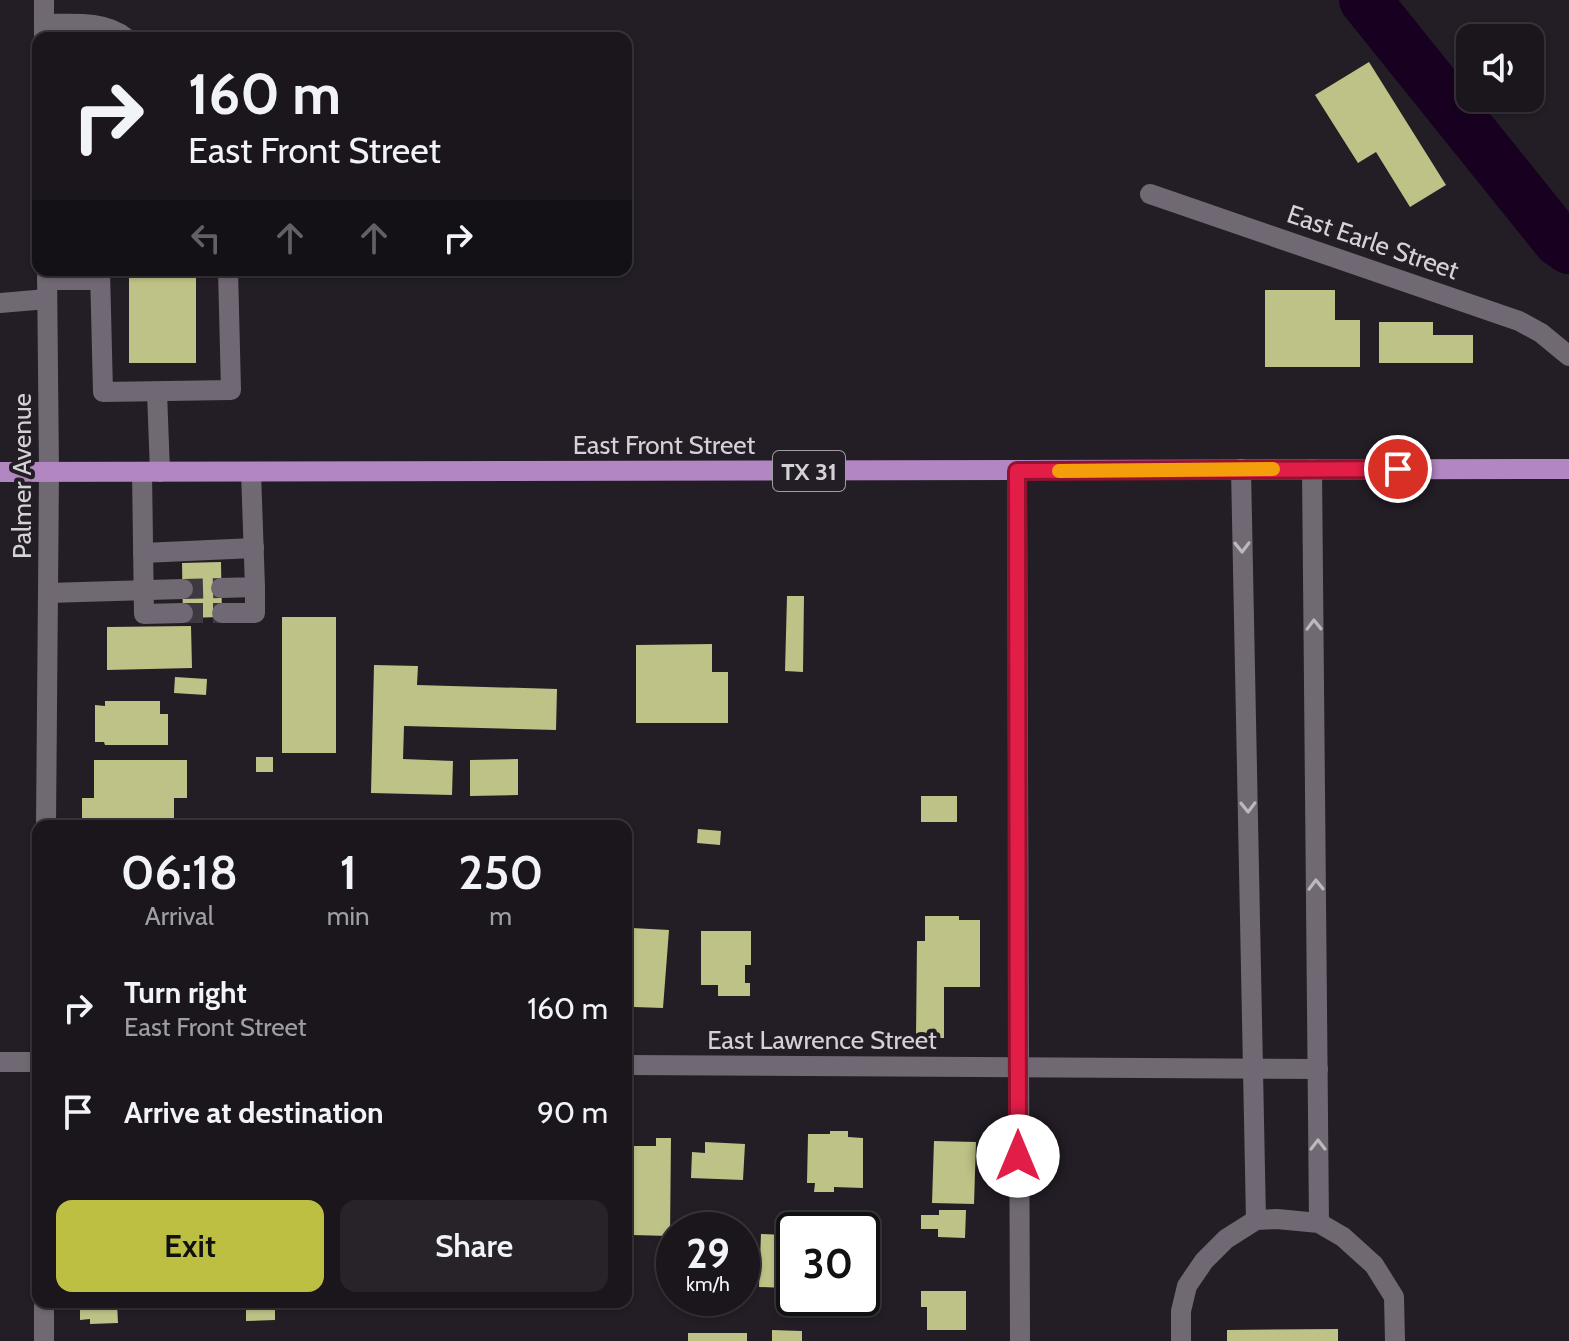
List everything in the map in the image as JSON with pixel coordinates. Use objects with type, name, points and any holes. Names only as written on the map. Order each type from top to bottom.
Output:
[{"type":"main road","name":"East Front Street","points":[[0,472],[1569,469]]},
{"type":"street","points":[[44,0],[44,31],[94,25],[117,32]]},
{"type":"street","name":"East Earle Street","points":[[1150,194],[1519,321],[1541,333],[1569,356]]},
{"type":"street","points":[[0,303],[47,283],[93,276]]},
{"type":"street","points":[[100,276],[103,392],[157,392],[231,390],[228,276]]},
{"type":"street","name":"Palmer Avenue","points":[[46,820],[47,283]]},
{"type":"street","points":[[157,392],[143,553],[144,614],[183,613]]},
{"type":"street","points":[[1241,469],[1256,1220]]},
{"type":"street","points":[[1312,469],[1319,1223]]},
{"type":"street","points":[[1017,471],[1020,1341]]},
{"type":"street","points":[[222,613],[255,613],[251,472]]},
{"type":"street","points":[[143,553],[254,548]]},
{"type":"street","points":[[221,588],[255,587]]},
{"type":"street","points":[[48,593],[183,589]]},
{"type":"street","points":[[0,1062],[32,1062]]},
{"type":"street","name":"East Lawrence Street","points":[[632,1065],[1318,1069]]},
{"type":"street","points":[[1181,1341],[1181,1311],[1187,1286],[1204,1261],[1226,1239],[1256,1220],[1319,1223],[1343,1237],[1374,1265],[1394,1297],[1395,1341]]},
{"type":"street","points":[[44,1308],[44,1341]]},
{"type":"building","points":[[1369,62],[1446,185],[1410,207],[1376,152],[1358,163],[1315,95]]},
{"type":"building","points":[[129,276],[196,276],[196,363],[129,363]]},
{"type":"building","points":[[1265,290],[1335,290],[1335,320],[1360,320],[1360,367],[1265,367]]},
{"type":"building","points":[[1379,322],[1433,322],[1433,335],[1473,335],[1473,363],[1379,363]]},
{"type":"building","points":[[221,562],[222,617],[183,618],[182,563]]},
{"type":"building","points":[[787,596],[804,596],[803,672],[785,671]]},
{"type":"building","points":[[282,617],[336,617],[336,753],[282,753]]},
{"type":"building","points":[[191,626],[192,668],[107,670],[107,627]]},
{"type":"building","points":[[712,644],[712,672],[728,672],[728,723],[636,723],[636,645]]},
{"type":"building","points":[[374,665],[418,666],[417,685],[557,689],[556,730],[404,726],[403,759],[453,761],[452,795],[371,793]]},
{"type":"building","points":[[175,677],[207,679],[206,695],[174,693]]},
{"type":"building","points":[[105,701],[160,701],[160,714],[168,714],[168,745],[105,745],[104,742],[95,742],[95,705],[105,706]]},
{"type":"building","points":[[256,757],[273,757],[273,772],[256,772]]},
{"type":"building","points":[[518,759],[518,795],[470,796],[470,760]]},
{"type":"building","points":[[94,760],[187,760],[187,798],[174,798],[174,818],[82,820],[82,798],[94,798]]},
{"type":"building","points":[[921,796],[957,796],[957,822],[921,822]]},
{"type":"building","points":[[698,829],[721,831],[720,845],[697,843]]},
{"type":"building","points":[[925,916],[959,916],[959,920],[980,920],[980,987],[944,987],[944,1038],[916,1038],[917,941],[925,941]]},
{"type":"building","points":[[632,928],[669,930],[663,1008],[634,1007]]},
{"type":"building","points":[[701,931],[751,931],[751,965],[745,965],[745,983],[750,983],[750,996],[718,996],[718,985],[701,985]]},
{"type":"building","points":[[830,1131],[848,1131],[848,1137],[863,1138],[863,1188],[834,1187],[834,1192],[814,1192],[815,1183],[807,1183],[808,1134],[830,1134]]},
{"type":"building","points":[[656,1138],[671,1138],[670,1212],[656,1212],[656,1236],[632,1235],[633,1146],[656,1146]]},
{"type":"building","points":[[934,1141],[976,1142],[974,1204],[932,1203]]},
{"type":"building","points":[[705,1142],[745,1144],[743,1180],[691,1178],[692,1152],[705,1153]]},
{"type":"building","points":[[939,1210],[966,1210],[965,1238],[938,1237],[938,1229],[921,1229],[921,1215],[939,1215]]},
{"type":"building","points":[[761,1234],[776,1235],[776,1288],[760,1287]]},
{"type":"building","points":[[921,1291],[966,1291],[966,1330],[927,1330],[927,1307],[921,1307]]},
{"type":"building","points":[[117,1308],[118,1323],[90,1324],[90,1319],[80,1320],[80,1309]]},
{"type":"building","points":[[246,1308],[275,1308],[275,1320],[246,1321]]},
{"type":"building","points":[[1338,1329],[1338,1341],[1227,1341],[1227,1330]]},
{"type":"building","points":[[772,1330],[802,1331],[802,1341],[772,1341]]},
{"type":"building","points":[[688,1333],[747,1333],[747,1341],[688,1341]]},
{"type":"waterway","points":[[1365,0],[1559,241],[1569,248]]},
{"type":"tunnel","points":[[183,589],[221,588]]},
{"type":"tunnel","points":[[183,613],[222,613]]},
{"type":"slow traffic","points":[[1059,471],[1273,469]]},
{"type":"route","points":[[1018,1156],[1017,471],[1398,469]]}]
